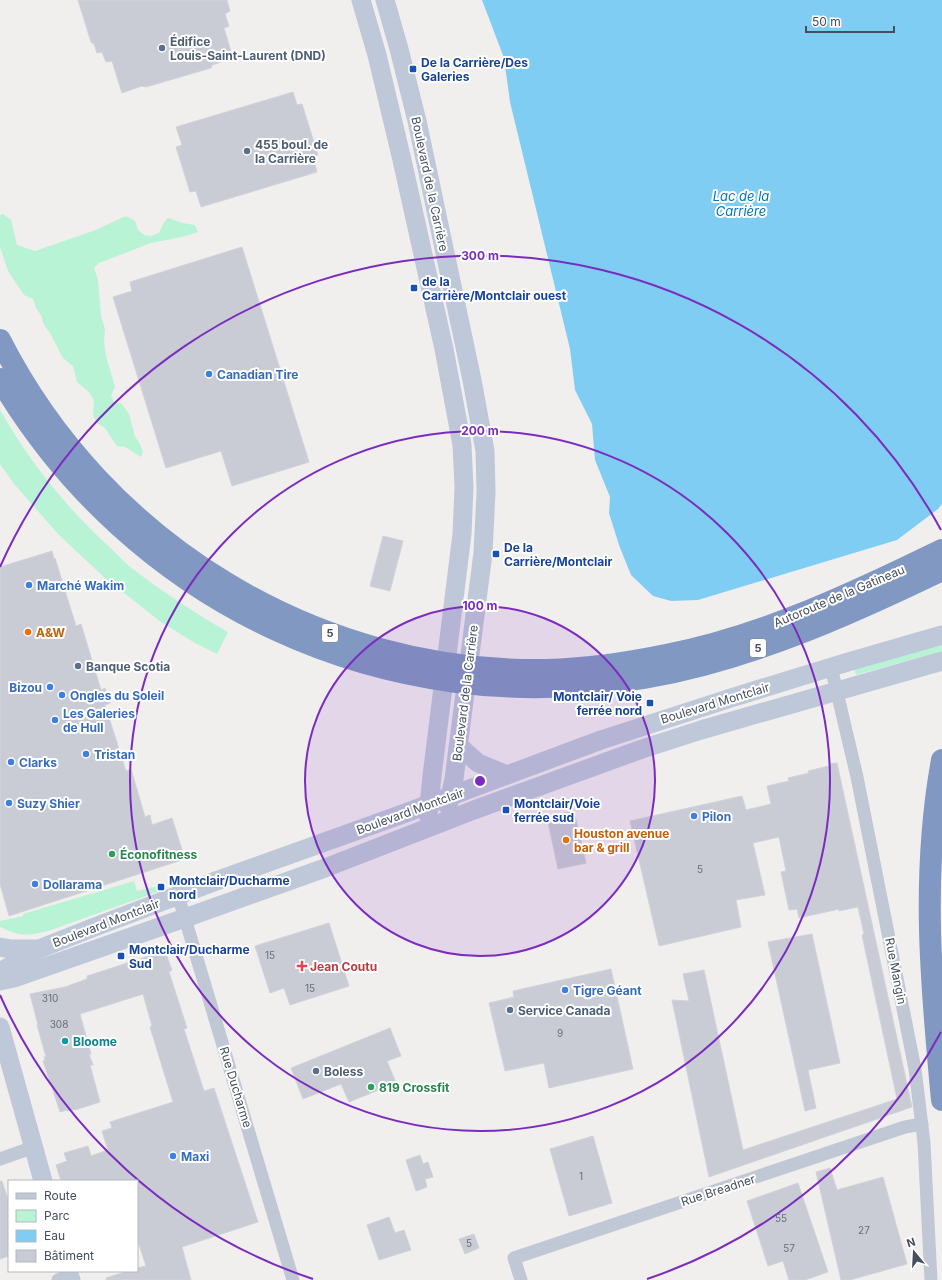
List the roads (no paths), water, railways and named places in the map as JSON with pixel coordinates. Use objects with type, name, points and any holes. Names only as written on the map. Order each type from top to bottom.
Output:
[{"type":"highway","name":"Autoroute de la Gatineau","points":[[0,340],[32,395],[73,451],[114,496],[161,538],[216,577],[262,604],[339,636],[382,650],[407,656],[462,665],[529,670],[590,667],[654,658],[706,646],[783,621],[855,592],[942,550]]},
{"type":"highway","name":"Autoroute de la Gatineau","points":[[0,379],[38,436],[70,476],[120,527],[155,556],[210,595],[258,621],[315,647],[363,663],[419,676],[474,684],[535,687],[602,684],[646,678],[734,656],[790,637],[853,612],[942,570]]},
{"type":"highway","points":[[853,612],[942,588]]},
{"type":"highway","points":[[940,770],[934,814],[930,862],[929,934],[932,995],[942,1100]]},
{"type":"main road","name":"Boulevard de la Carrière","points":[[361,0],[395,129],[444,349],[461,438],[464,470],[464,511],[429,805],[436,825]]},
{"type":"main road","name":"Boulevard de la Carrière","points":[[384,0],[399,49],[417,121],[483,432],[486,462],[483,554],[459,746],[451,797],[436,825]]},
{"type":"main road","name":"Boulevard Montclair","points":[[0,972],[39,949],[178,895],[451,797],[631,729],[831,667],[942,635]]},
{"type":"main road","name":"Boulevard Montclair","points":[[0,980],[14,978],[185,918],[378,848],[658,743],[837,690],[942,661]]},
{"type":"main road","points":[[459,746],[478,763],[507,775]]},
{"type":"main road","points":[[0,947],[11,949],[39,949]]},
{"type":"main road","points":[[0,1027],[43,1180]]},
{"type":"street","name":"Rue Mangin","points":[[831,667],[857,777],[913,1056],[922,1124],[931,1280]]},
{"type":"street","name":"Rue Ducharme","points":[[178,895],[294,1280]]},
{"type":"street","name":"Rue Breadner","points":[[521,1280],[514,1258],[905,1127],[922,1124]]},
{"type":"street","points":[[0,1159],[34,1147]]},
{"type":"water","name":"Lac de la Carrière","points":[[482,0],[942,0],[942,504],[938,509],[897,540],[698,600],[671,601],[653,596],[631,575],[619,545],[609,513],[610,497],[595,460],[592,424],[575,390],[570,349],[510,102],[504,58]]},
{"type":"place","name":"Édifice Louis-Saint-Laurent (DND)","points":[[162,48]]},
{"type":"place","name":"De la Carrière/Des Galeries","points":[[413,69]]},
{"type":"place","name":"455 boul. de la Carrière","points":[[247,151]]},
{"type":"place","name":"de la Carrière/Montclair ouest","points":[[414,288]]},
{"type":"place","name":"Canadian Tire","points":[[209,374]]},
{"type":"place","name":"De la Carrière/Montclair","points":[[496,554]]},
{"type":"place","name":"Marché Wakim","points":[[29,585]]},
{"type":"place","name":"A&W","points":[[28,632]]},
{"type":"place","name":"Banque Scotia","points":[[78,666]]},
{"type":"place","name":"Bizou","points":[[50,687]]},
{"type":"place","name":"Ongles du Soleil","points":[[62,695]]},
{"type":"place","name":"Montclair/ Voie ferrée nord","points":[[650,703]]},
{"type":"place","name":"Les Galeries de Hull","points":[[55,720]]},
{"type":"place","name":"Tristan","points":[[86,754]]},
{"type":"place","name":"Clarks","points":[[11,762]]},
{"type":"place","name":"Suzy Shier","points":[[9,803]]},
{"type":"place","name":"Montclair/Voie ferrée sud","points":[[506,810]]},
{"type":"place","name":"Pilon","points":[[694,816]]},
{"type":"place","name":"Houston avenue bar & grill","points":[[566,840]]},
{"type":"place","name":"Éconofitness","points":[[112,854]]},
{"type":"place","name":"Dollarama","points":[[35,884]]},
{"type":"place","name":"Montclair/Ducharme nord","points":[[161,887]]},
{"type":"place","name":"Montclair/Ducharme Sud","points":[[121,956]]},
{"type":"place","name":"Jean Coutu","points":[[302,966]]},
{"type":"place","name":"Tigre Géant","points":[[565,990]]},
{"type":"place","name":"Service Canada","points":[[510,1010]]},
{"type":"place","name":"Bloome","points":[[65,1041]]},
{"type":"place","name":"Boless","points":[[316,1071]]},
{"type":"place","name":"819 Crossfit","points":[[371,1087]]},
{"type":"place","name":"Maxi","points":[[173,1156]]}]
